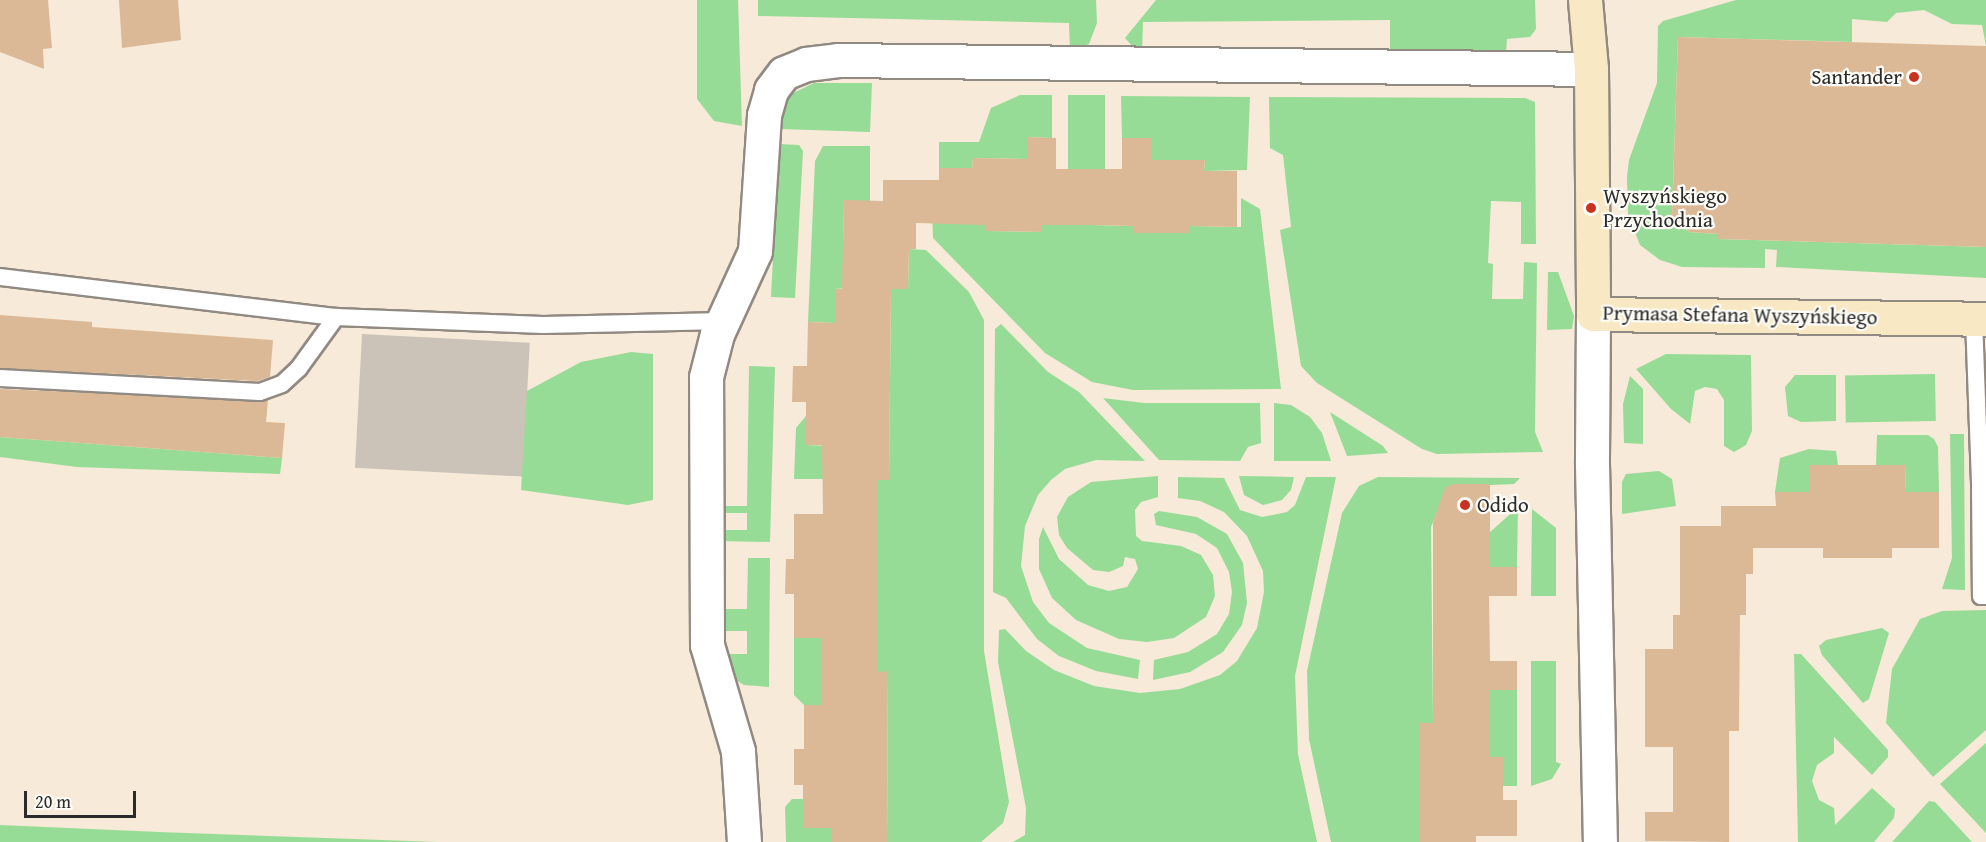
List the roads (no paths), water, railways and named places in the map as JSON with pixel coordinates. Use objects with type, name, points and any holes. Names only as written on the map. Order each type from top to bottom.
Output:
[{"type":"street","name":"Prymasa Stefana Wyszyńskiego","points":[[1584,0],[1591,69],[1593,314],[1980,319]]},
{"type":"street","name":"Prymasa Stefana Wyszyńskiego","points":[[1591,69],[1603,0]]},
{"type":"street","points":[[744,842],[738,751],[712,669],[705,623],[706,376],[709,355],[755,251],[764,115],[771,90],[784,73],[806,64],[838,60],[1591,69]]},
{"type":"street","points":[[1593,314],[1592,464],[1600,842]]},
{"type":"lane","points":[[0,277],[336,317],[543,326],[724,321]]},
{"type":"lane","points":[[0,378],[261,392],[282,384],[299,368],[336,317]]},
{"type":"lane","points":[[1980,319],[1983,485],[1981,596],[1986,596]]},
{"type":"place","name":"Santander","points":[[1914,77]]},
{"type":"place","name":"Wyszyńskiego Przychodnia","points":[[1591,208]]},
{"type":"place","name":"Odido","points":[[1465,505]]}]
